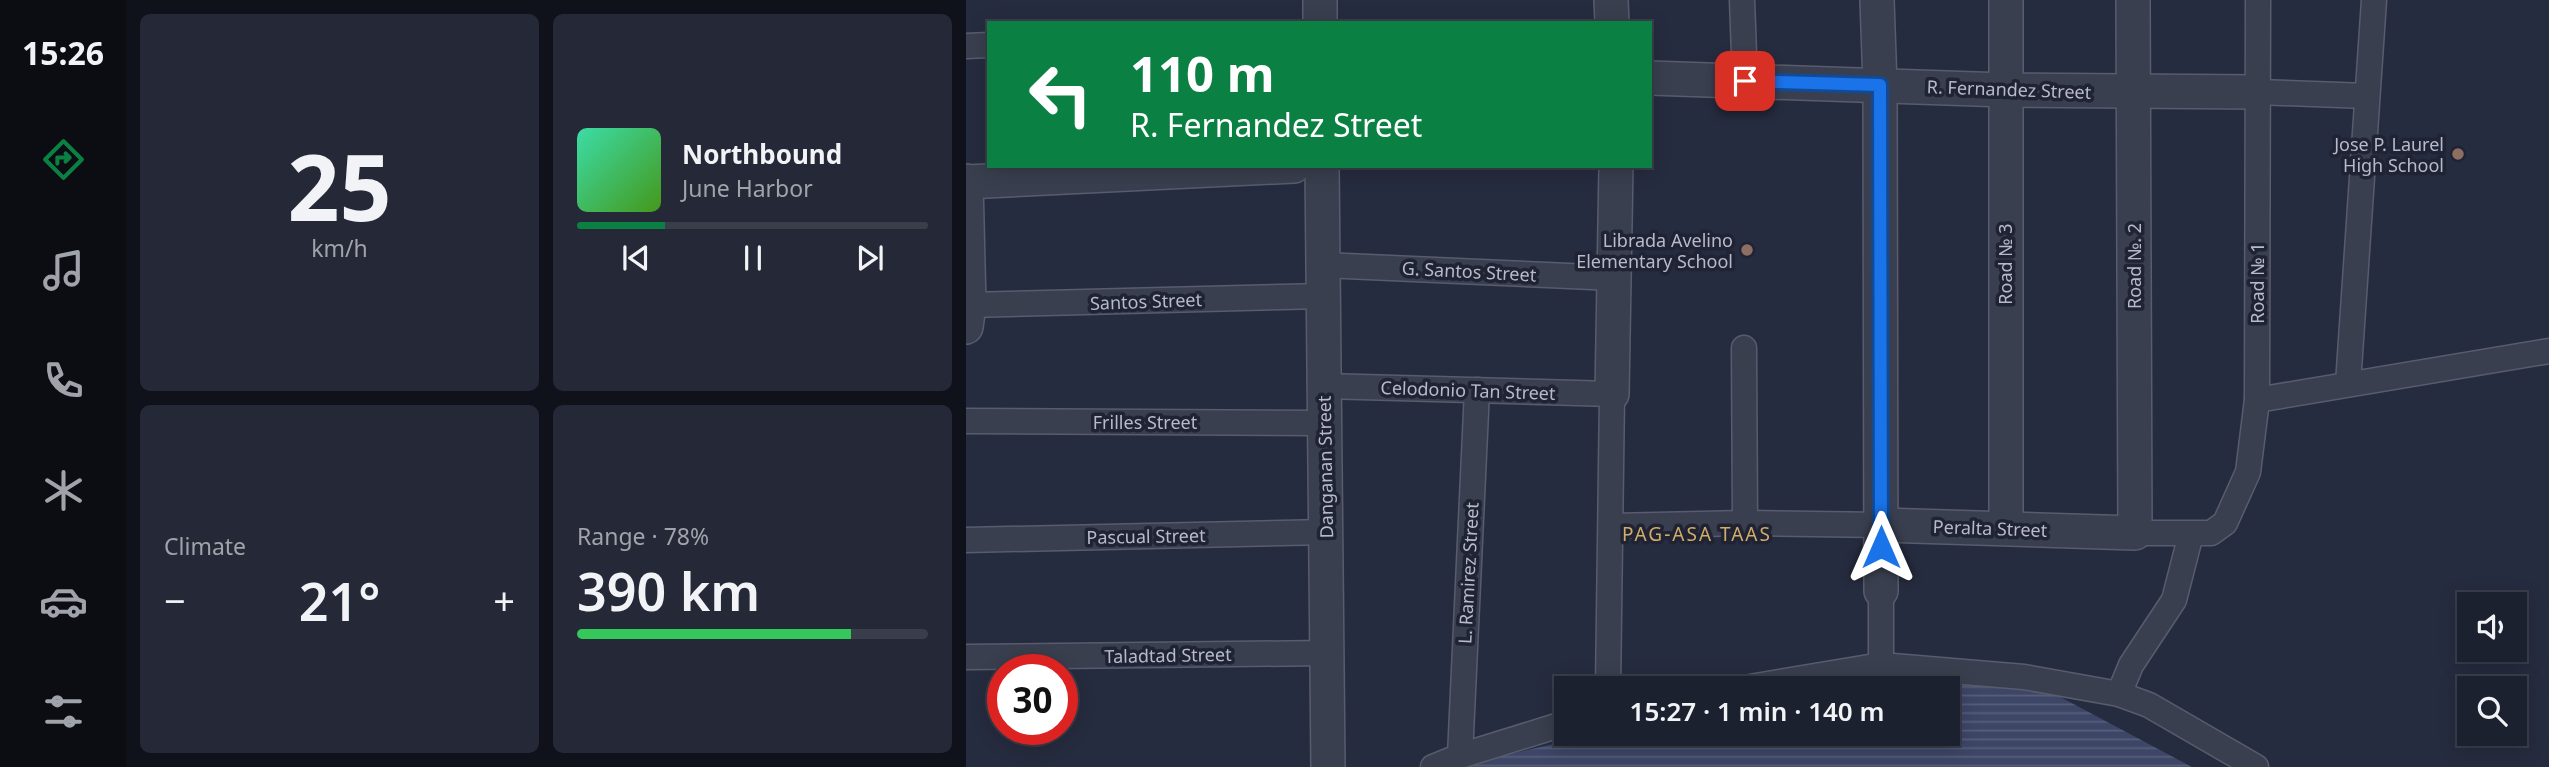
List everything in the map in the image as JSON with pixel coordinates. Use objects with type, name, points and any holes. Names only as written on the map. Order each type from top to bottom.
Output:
[{"type":"street","points":[[1320,0],[1321,21]]},
{"type":"street","points":[[1611,0],[1612,21]]},
{"type":"street","points":[[1742,0],[1745,81]]},
{"type":"street","points":[[1877,0],[1880,85],[1881,665]]},
{"type":"street","name":"Road № 3","points":[[2006,0],[2006,528]]},
{"type":"street","name":"Road №. 2","points":[[2133,0],[2135,533]]},
{"type":"street","name":"Road № 1","points":[[2191,534],[2211,533],[2225,523],[2248,472],[2257,400],[2258,0]]},
{"type":"street","points":[[2348,384],[2374,0]]},
{"type":"street","points":[[966,46],[987,45]]},
{"type":"street","name":"R. Fernandez Street","points":[[1652,78],[2005,90],[2257,92],[2367,96]]},
{"type":"street","points":[[968,316],[966,181],[1250,168]]},
{"type":"street","name":"Danganan Street","points":[[1322,168],[1328,767]]},
{"type":"street","points":[[1608,676],[1616,168]]},
{"type":"street","name":"G. Santos Street","points":[[1323,280],[1615,278]]},
{"type":"street","name":"Santos Street","points":[[968,316],[1323,280]]},
{"type":"street","points":[[1744,348],[1745,523]]},
{"type":"street","points":[[2257,400],[2549,351]]},
{"type":"street","name":"Celodonio Tan Street","points":[[1324,386],[1612,394]]},
{"type":"street","name":"L. Ramirez Street","points":[[1460,756],[1477,390]]},
{"type":"street","name":"Frilles Street","points":[[966,421],[1325,423]]},
{"type":"street","name":"Peralta Street","points":[[1612,526],[1745,523],[2191,534]]},
{"type":"street","name":"Pascual Street","points":[[966,540],[1325,532]]},
{"type":"street","points":[[2119,694],[2131,665],[2174,600],[2191,534]]},
{"type":"street","name":"Taladtad Street","points":[[966,657],[1327,653]]},
{"type":"street","points":[[1815,676],[1881,665],[2024,677],[2119,694],[2149,705],[2256,767]]},
{"type":"street","points":[[1433,767],[1554,727]]},
{"type":"water","points":[[1960,683],[2049,691],[2192,767],[1452,767],[1554,744],[1554,746],[1960,746]]},
{"type":"place","name":"Jose P. Laurel High School","points":[[2458,154]]},
{"type":"place","name":"Librada Avelino Elementary School","points":[[1747,250]]},
{"type":"district","name":"PAG-ASA TAAS","points":[[1697,534]]},
{"type":"route","points":[[1745,81],[1880,85],[1881,547]]}]
